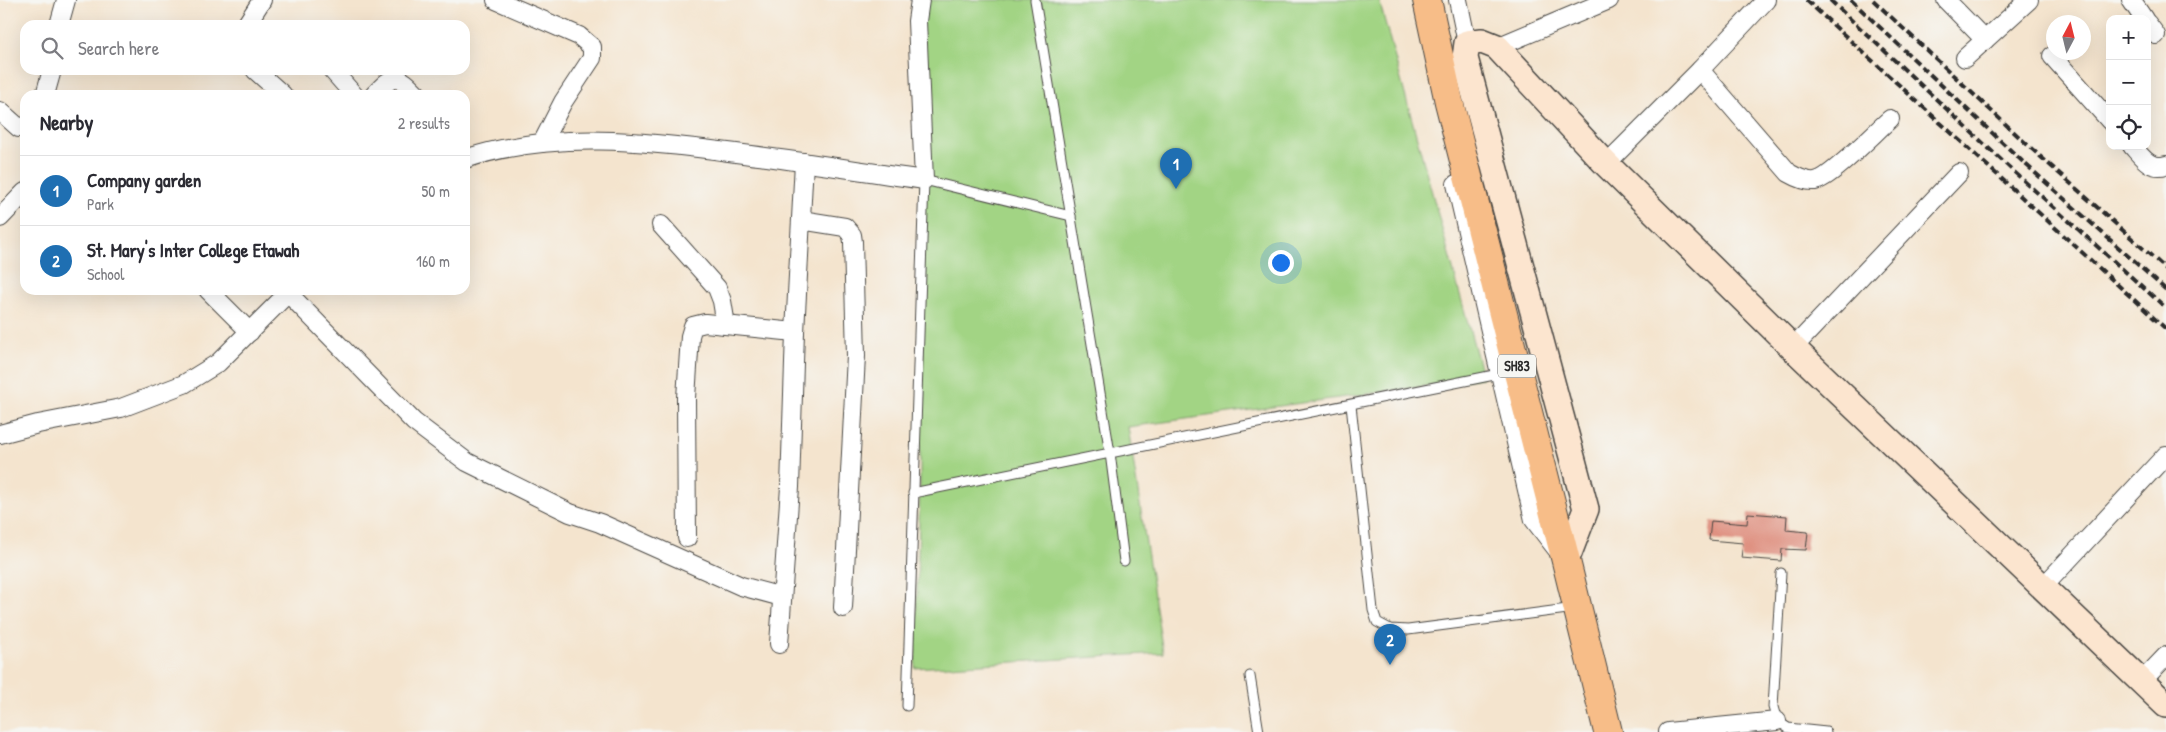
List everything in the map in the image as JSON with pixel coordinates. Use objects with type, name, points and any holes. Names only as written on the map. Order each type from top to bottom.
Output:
[{"type":"main road","name":"SH83","points":[[1427,0],[1449,102],[1608,732]]},
{"type":"street","points":[[60,20],[66,0]]},
{"type":"street","points":[[249,20],[262,0]]},
{"type":"street","points":[[496,0],[579,36],[592,47],[592,58],[563,102],[542,143]]},
{"type":"street","points":[[470,153],[542,143],[620,141],[682,146],[924,180],[918,21],[920,0]]},
{"type":"street","points":[[1416,0],[1499,374],[1534,520],[1566,561]]},
{"type":"street","points":[[1458,0],[1467,43],[1465,58],[1586,509],[1566,561]]},
{"type":"street","points":[[1497,47],[1609,0]]},
{"type":"street","points":[[1606,164],[1700,70],[1766,0]]},
{"type":"street","points":[[1946,0],[1985,40]]},
{"type":"street","points":[[1966,58],[2029,0]]},
{"type":"street","points":[[2131,0],[2141,15]]},
{"type":"street","points":[[1467,43],[1482,41],[1497,47],[1606,164],[1793,348],[2166,705]]},
{"type":"street","points":[[2056,60],[2106,117]]},
{"type":"street","points":[[1700,70],[1789,173],[1800,178],[1815,181],[1828,174],[1890,119]]},
{"type":"street","points":[[46,90],[51,75]]},
{"type":"street","points":[[261,75],[277,90]]},
{"type":"street","points":[[336,75],[350,90]]},
{"type":"street","points":[[379,90],[389,79],[395,77],[402,78],[413,90]]},
{"type":"street","points":[[0,111],[20,128]]},
{"type":"street","points":[[2136,150],[2147,162],[2155,166],[2166,165]]},
{"type":"street","points":[[779,644],[790,487],[795,332],[804,162]]},
{"type":"street","points":[[1793,348],[1959,173]]},
{"type":"street","points":[[0,218],[20,197]]},
{"type":"street","points":[[801,220],[846,228],[850,230],[853,242],[856,356],[843,608]]},
{"type":"street","points":[[661,225],[717,288],[722,301],[726,325]]},
{"type":"street","points":[[213,295],[250,332]]},
{"type":"street","points":[[0,434],[38,424],[121,408],[152,398],[184,384],[218,363],[287,295]]},
{"type":"street","points":[[293,295],[414,422],[467,462],[570,513],[600,523],[741,586],[782,597]]},
{"type":"street","points":[[686,538],[686,398],[691,330],[696,324],[795,332]]},
{"type":"street","points":[[2043,587],[2166,455]]},
{"type":"street","points":[[2142,681],[2166,656]]},
{"type":"street","points":[[1668,732],[1777,721]]},
{"type":"lane","points":[[1035,0],[1110,454],[1124,561]]},
{"type":"lane","points":[[907,706],[924,180],[1071,216]]},
{"type":"lane","points":[[913,494],[1499,374]]},
{"type":"lane","points":[[1351,405],[1373,610],[1377,622],[1390,629],[1408,630],[1578,608]]},
{"type":"lane","points":[[1781,573],[1773,707],[1777,721],[1788,728],[1826,732]]},
{"type":"lane","points":[[1250,676],[1259,732]]},
{"type":"green space","points":[[921,0],[1379,0],[1483,378],[1128,427],[1163,653],[915,668],[920,485]]},
{"type":"building","points":[[1748,513],[1787,516],[1786,530],[1808,532],[1806,550],[1782,549],[1781,561],[1741,558],[1743,543],[1709,540],[1711,521],[1747,524]]},
{"type":"railway","points":[[1806,0],[2166,329]]},
{"type":"railway","points":[[1830,0],[2013,171],[2166,308]]},
{"type":"railway","points":[[1851,0],[2022,161],[2166,290]]},
{"type":"railway","points":[[1873,0],[2032,149],[2166,269]]},
{"type":"place","name":"Company garden","points":[[1176,189]]},
{"type":"place","name":"St. Mary's Inter College Etawah","points":[[1390,665]]}]
